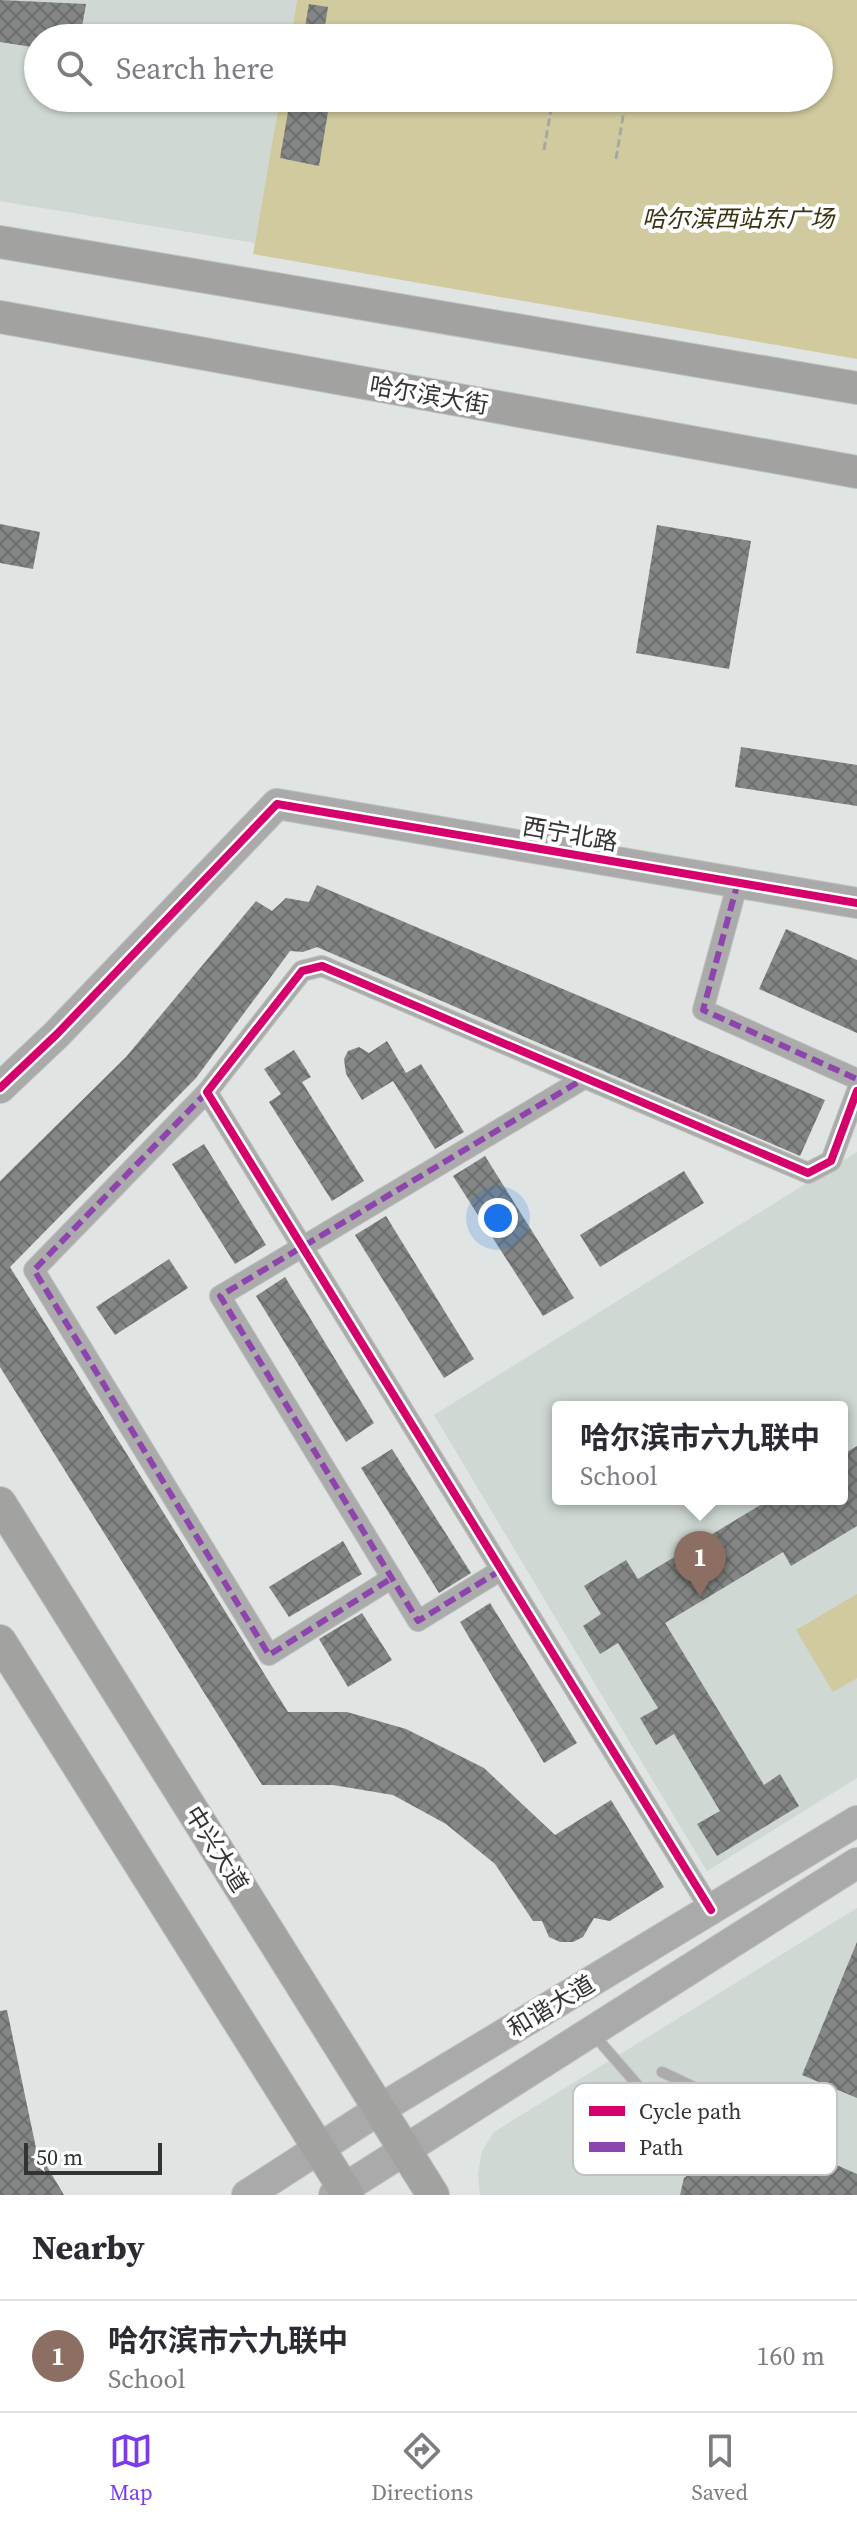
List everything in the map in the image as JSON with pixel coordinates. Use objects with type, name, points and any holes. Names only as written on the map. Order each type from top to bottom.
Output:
[{"type":"main road","points":[[0,242],[857,388]]},
{"type":"main road","name":"哈尔滨大街","points":[[2,318],[857,472]]},
{"type":"main road","name":"西宁北路","points":[[0,1088],[68,1024],[277,804],[857,903]]},
{"type":"main road","name":"中兴大道","points":[[0,1503],[433,2195]]},
{"type":"main road","points":[[0,1641],[342,2193]]},
{"type":"main road","name":"和谐大道","points":[[247,2195],[380,2109],[857,1821]]},
{"type":"main road","name":"和谐大道","points":[[342,2193],[590,2030],[857,1863]]},
{"type":"street","points":[[738,882],[703,1010],[857,1079]]},
{"type":"street","points":[[392,1578],[269,1655],[34,1270],[207,1092],[302,971],[322,966],[808,1173],[831,1161],[857,1091]]},
{"type":"street","points":[[501,1570],[418,1621],[220,1296],[585,1078]]},
{"type":"street","points":[[207,1092],[711,1910]]},
{"type":"lane","points":[[590,2030],[636,2083]]},
{"type":"lane","points":[[662,2072],[684,2083]]},
{"type":"path","points":[[544,150],[551,112]]},
{"type":"path","points":[[616,159],[624,112]]},
{"type":"shaded area","points":[[0,0],[297,0],[293,24],[24,24],[24,112],[278,112],[255,243],[0,201]]},
{"type":"shaded area","points":[[857,1152],[857,1778],[707,1871],[434,1415]]},
{"type":"shaded area","points":[[857,1908],[857,2195],[480,2195],[478,2174],[482,2151],[494,2132],[573,2083],[573,2175],[837,2175],[837,2083],[573,2083]]},
{"type":"green space","name":"哈尔滨西站东广场","points":[[297,0],[857,0],[857,359],[253,254],[278,112],[833,112],[833,24],[293,24]]},
{"type":"green space","points":[[857,1594],[857,1678],[833,1692],[796,1630]]},
{"type":"building","points":[[0,0],[86,4],[82,24],[24,24],[24,46],[0,42]]},
{"type":"building","points":[[309,4],[328,7],[325,24],[305,24]]},
{"type":"building","points":[[288,112],[328,112],[319,166],[280,158]]},
{"type":"building","points":[[0,524],[40,532],[33,569],[0,563]]},
{"type":"building","points":[[657,525],[751,541],[729,669],[636,653]]},
{"type":"building","points":[[741,747],[857,765],[857,806],[735,787]]},
{"type":"building","points":[[317,885],[825,1100],[800,1156],[317,947],[303,952],[290,951],[196,1078],[10,1267],[288,1712],[347,1712],[406,1729],[484,1768],[555,1835],[611,1800],[664,1887],[610,1921],[594,1918],[583,1937],[573,1942],[560,1942],[549,1937],[542,1921],[533,1921],[495,1864],[446,1824],[393,1795],[333,1785],[262,1785],[0,1367],[0,1181],[126,1057],[256,901],[272,911],[286,898],[309,902]]},
{"type":"building","points":[[786,929],[857,960],[857,1033],[759,989]]},
{"type":"building","points":[[387,1041],[406,1073],[421,1064],[464,1132],[435,1149],[393,1081],[362,1100],[346,1074],[344,1059],[348,1051],[359,1047],[369,1053]]},
{"type":"building","points":[[294,1050],[311,1077],[302,1082],[364,1181],[332,1201],[269,1102],[281,1094],[264,1069]]},
{"type":"building","points":[[204,1144],[266,1245],[235,1264],[172,1164]]},
{"type":"building","points":[[485,1156],[574,1298],[543,1316],[453,1176]]},
{"type":"building","points":[[684,1171],[704,1203],[600,1267],[580,1235]]},
{"type":"building","points":[[386,1216],[474,1359],[444,1378],[355,1235]]},
{"type":"building","points":[[169,1259],[188,1288],[115,1335],[96,1307]]},
{"type":"building","points":[[285,1277],[374,1423],[346,1442],[256,1296]]},
{"type":"building","points":[[857,1446],[857,1526],[791,1566],[783,1552],[665,1623],[764,1785],[780,1774],[799,1806],[717,1856],[697,1824],[720,1811],[674,1734],[656,1745],[640,1718],[658,1708],[618,1643],[600,1654],[583,1626],[601,1614],[584,1586],[626,1560],[638,1579],[760,1505],[848,1505],[848,1451]]},
{"type":"building","points":[[392,1449],[471,1573],[439,1593],[361,1468]]},
{"type":"building","points":[[343,1541],[362,1574],[289,1617],[269,1587]]},
{"type":"building","points":[[490,1603],[577,1743],[544,1763],[460,1622]]},
{"type":"building","points":[[362,1613],[392,1660],[348,1687],[319,1639]]},
{"type":"building","points":[[857,1942],[857,2098],[837,2090],[837,2083],[821,2083],[802,2075]]},
{"type":"building","points":[[7,2010],[36,2148],[64,2195],[0,2195],[0,2011]]},
{"type":"building","points":[[837,2165],[857,2174],[857,2195],[680,2195],[684,2178],[688,2175],[837,2175]]},
{"type":"marked path","points":[[738,882],[703,1010],[857,1079]]},
{"type":"marked path","points":[[501,1570],[418,1621],[220,1296],[585,1078]]},
{"type":"marked path","points":[[207,1092],[34,1270],[269,1655],[392,1578]]},
{"type":"cycle path","points":[[0,1088],[57,1034],[277,804],[857,903]]},
{"type":"cycle path","points":[[711,1910],[207,1092],[302,971],[322,966],[808,1173],[831,1161],[857,1091]]},
{"type":"place","name":"哈尔滨市六九联中","points":[[700,1597]]}]
